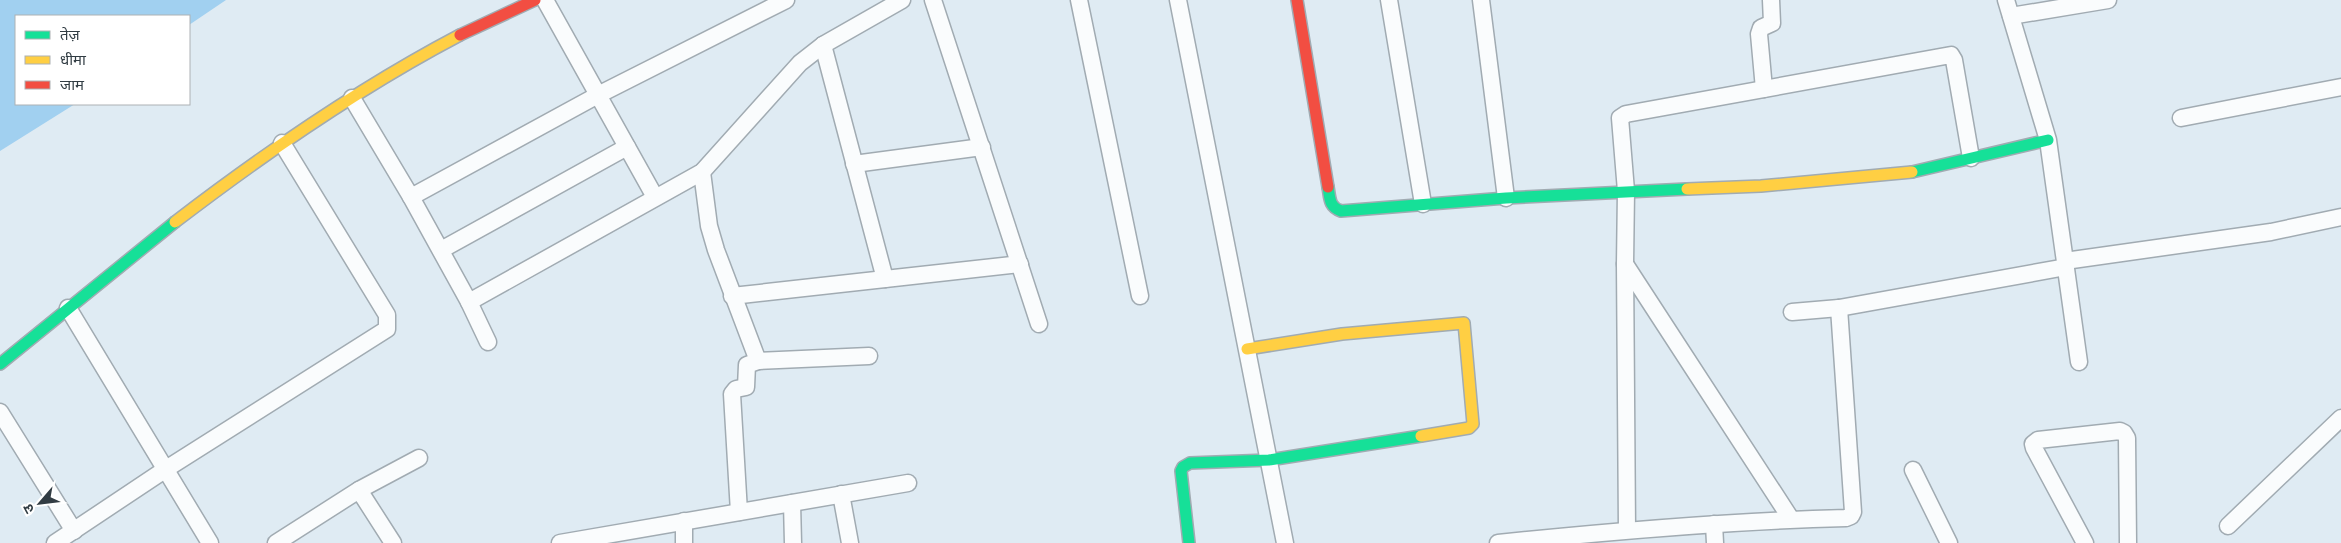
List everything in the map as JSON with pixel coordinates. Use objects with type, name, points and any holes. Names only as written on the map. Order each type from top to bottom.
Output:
[{"type":"street","points":[[0,364],[149,242],[282,143],[352,98],[450,40],[535,0]]},
{"type":"street","points":[[545,0],[655,197]]},
{"type":"street","points":[[411,197],[598,95],[786,0]]},
{"type":"street","points":[[469,302],[702,172],[800,63],[823,44],[902,0]]},
{"type":"street","points":[[933,0],[1040,324]]},
{"type":"street","points":[[1079,0],[1140,296]]},
{"type":"street","points":[[1178,0],[1285,543]]},
{"type":"street","points":[[1297,0],[1331,204],[1335,209],[1341,211],[1506,198],[1761,186],[1915,172],[2048,140]]},
{"type":"street","points":[[1389,0],[1423,204]]},
{"type":"street","points":[[1481,0],[1506,198]]},
{"type":"street","points":[[1764,89],[1760,30],[1772,23],[1771,0]]},
{"type":"street","points":[[2006,0],[2048,140],[2079,362]]},
{"type":"street","points":[[2010,16],[2108,0]]},
{"type":"street","points":[[823,44],[885,280]]},
{"type":"street","points":[[1627,530],[1626,191],[1620,118],[1626,114],[1951,55],[1954,60],[1970,158]]},
{"type":"street","points":[[2181,118],[2341,87]]},
{"type":"street","points":[[352,98],[441,250],[488,342]]},
{"type":"street","points":[[55,543],[166,469],[387,329],[387,315],[282,143]]},
{"type":"street","points":[[441,250],[627,147]]},
{"type":"street","points":[[854,164],[982,147]]},
{"type":"street","points":[[702,172],[709,226],[732,296],[758,362]]},
{"type":"street","points":[[1792,312],[1839,308],[2066,264],[2271,232],[2341,217]]},
{"type":"street","points":[[732,296],[1020,264]]},
{"type":"street","points":[[1625,264],[1791,520]]},
{"type":"street","points":[[68,308],[210,543]]},
{"type":"street","points":[[1498,543],[1627,530],[1846,518],[1852,516],[1839,308]]},
{"type":"street","points":[[1189,543],[1181,471],[1183,467],[1190,463],[1268,460],[1472,427],[1465,325],[1462,322],[1342,334],[1246,349]]},
{"type":"street","points":[[739,512],[732,394],[736,389],[746,387],[747,365],[758,362],[869,356]]},
{"type":"street","points":[[0,412],[74,531]]},
{"type":"street","points":[[2228,526],[2341,418]]},
{"type":"street","points":[[2085,543],[2034,448],[2033,444],[2038,440],[2120,431],[2124,433],[2127,438],[2128,543]]},
{"type":"street","points":[[276,543],[359,490],[419,458]]},
{"type":"street","points":[[1913,470],[1949,543]]},
{"type":"street","points":[[560,543],[908,483]]},
{"type":"street","points":[[359,490],[393,543]]},
{"type":"street","points":[[841,494],[850,543]]},
{"type":"street","points":[[792,503],[793,543]]},
{"type":"street","points":[[684,522],[684,543]]},
{"type":"street","points":[[1714,524],[1715,543]]},
{"type":"water","points":[[0,0],[226,0],[190,24],[190,15],[15,15],[15,105],[73,105],[0,151]]},
{"type":"traffic: fast","points":[[1912,172],[2048,140]]},
{"type":"traffic: fast","points":[[1328,187],[1332,205],[1341,211],[1506,198],[1687,189]]},
{"type":"traffic: fast","points":[[0,364],[175,222]]},
{"type":"traffic: fast","points":[[1189,543],[1181,471],[1183,467],[1190,463],[1269,460],[1421,436]]},
{"type":"traffic: slow","points":[[175,222],[278,146],[349,99],[422,55],[460,35]]},
{"type":"traffic: slow","points":[[1687,189],[1761,186],[1912,172]]},
{"type":"traffic: slow","points":[[1247,349],[1342,334],[1464,323],[1473,424],[1469,428],[1421,436]]},
{"type":"traffic: jam","points":[[460,35],[535,0]]},
{"type":"traffic: jam","points":[[1297,0],[1328,187]]}]
